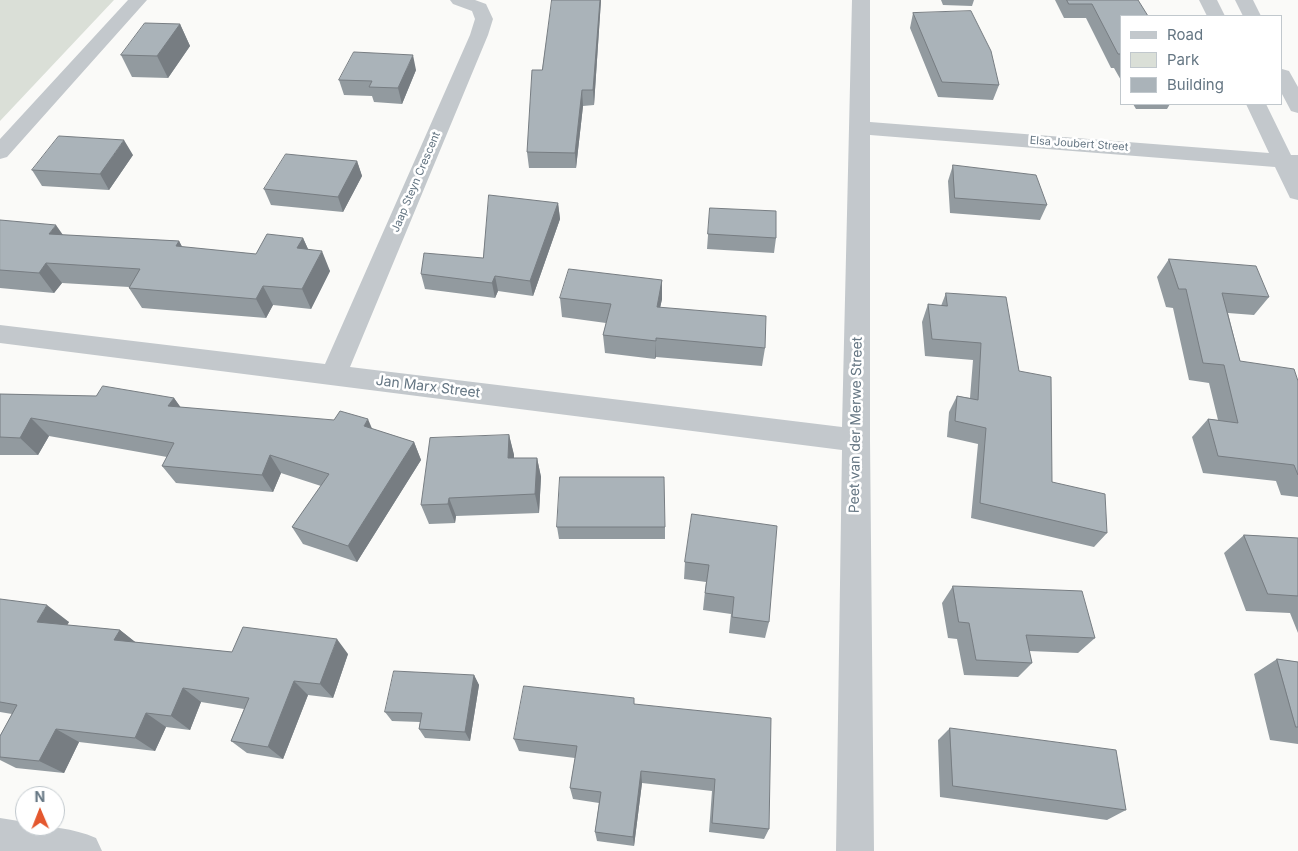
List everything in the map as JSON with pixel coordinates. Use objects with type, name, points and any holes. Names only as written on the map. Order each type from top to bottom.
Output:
[{"type":"street","points":[[0,152],[138,0]]},
{"type":"street","name":"Jaap Steyn Crescent","points":[[333,376],[480,35],[484,19],[480,8],[459,0]]},
{"type":"street","name":"Peet van der Merwe Street","points":[[855,851],[856,440],[862,0]]},
{"type":"street","points":[[1208,0],[1216,15]]},
{"type":"street","points":[[1244,0],[1252,15]]},
{"type":"street","points":[[1283,77],[1298,107]]},
{"type":"street","points":[[1257,105],[1291,161],[1298,193]]},
{"type":"street","name":"Elsa Joubert Street","points":[[860,128],[1291,161]]},
{"type":"street","name":"Jan Marx Street","points":[[0,334],[856,440]]},
{"type":"street","points":[[0,836],[83,851]]},
{"type":"green space","points":[[0,0],[114,0],[0,121]]},
{"type":"building","points":[[552,0],[600,0],[593,90],[582,90],[575,153],[527,152],[532,70],[542,70]]},
{"type":"building","points":[[1067,0],[1138,0],[1147,15],[1120,15],[1120,54],[1118,54],[1092,4],[1069,4]]},
{"type":"building","points":[[971,11],[991,51],[999,85],[942,82],[913,13]]},
{"type":"building","points":[[145,23],[180,24],[157,56],[121,55]]},
{"type":"building","points":[[354,52],[413,55],[398,88],[369,87],[372,81],[339,80]]},
{"type":"building","points":[[59,136],[124,140],[100,174],[32,170]]},
{"type":"building","points":[[286,154],[357,161],[338,197],[264,189]]},
{"type":"building","points":[[953,165],[1036,175],[1047,205],[955,198]]},
{"type":"building","points":[[489,195],[558,203],[530,281],[495,276],[492,283],[421,274],[424,253],[483,258]]},
{"type":"building","points":[[710,208],[776,211],[776,238],[708,234]]},
{"type":"building","points":[[0,220],[56,225],[49,234],[179,241],[176,246],[256,254],[267,234],[303,238],[297,248],[322,251],[302,289],[263,286],[256,299],[129,288],[140,269],[46,263],[39,273],[0,270]]},
{"type":"building","points":[[1169,259],[1256,266],[1269,297],[1222,293],[1240,361],[1294,369],[1298,381],[1298,475],[1294,465],[1218,456],[1208,419],[1238,423],[1224,365],[1203,363],[1186,289],[1179,289]]},
{"type":"building","points":[[569,269],[662,280],[657,307],[766,316],[765,348],[656,338],[656,341],[603,335],[611,304],[560,298]]},
{"type":"building","points":[[946,293],[1006,297],[1019,371],[1051,377],[1052,482],[1105,494],[1107,533],[980,503],[986,428],[955,421],[957,396],[978,400],[981,343],[932,339],[928,304],[947,306]]},
{"type":"building","points":[[103,386],[174,398],[168,406],[334,420],[340,411],[368,419],[364,426],[414,442],[348,546],[292,527],[329,474],[270,455],[262,475],[162,466],[174,443],[31,418],[20,438],[0,437],[0,394],[96,396]]},
{"type":"building","points":[[509,435],[508,458],[537,458],[535,494],[449,498],[448,504],[421,505],[430,438]]},
{"type":"building","points":[[560,477],[664,477],[665,527],[557,527]]},
{"type":"building","points":[[692,514],[777,526],[769,622],[732,617],[734,597],[705,593],[709,565],[685,562]]},
{"type":"building","points":[[1244,535],[1298,538],[1298,596],[1268,594]]},
{"type":"building","points":[[953,586],[1082,591],[1095,638],[1026,635],[1032,663],[976,660],[969,623],[959,622]]},
{"type":"building","points":[[0,599],[47,605],[37,622],[120,630],[114,640],[232,652],[243,627],[337,639],[320,684],[294,681],[268,747],[231,741],[249,698],[183,688],[171,716],[146,713],[135,738],[56,729],[39,761],[0,757],[0,736],[17,705],[0,702]]},
{"type":"building","points":[[1277,659],[1298,662],[1298,727],[1296,727]]},
{"type":"building","points":[[394,671],[474,675],[465,732],[419,729],[422,713],[385,712]]},
{"type":"building","points":[[524,686],[634,698],[634,704],[771,718],[769,829],[712,823],[715,779],[641,771],[633,837],[595,832],[601,792],[570,788],[577,746],[514,739]]},
{"type":"building","points":[[950,728],[1116,750],[1126,810],[953,786]]}]
